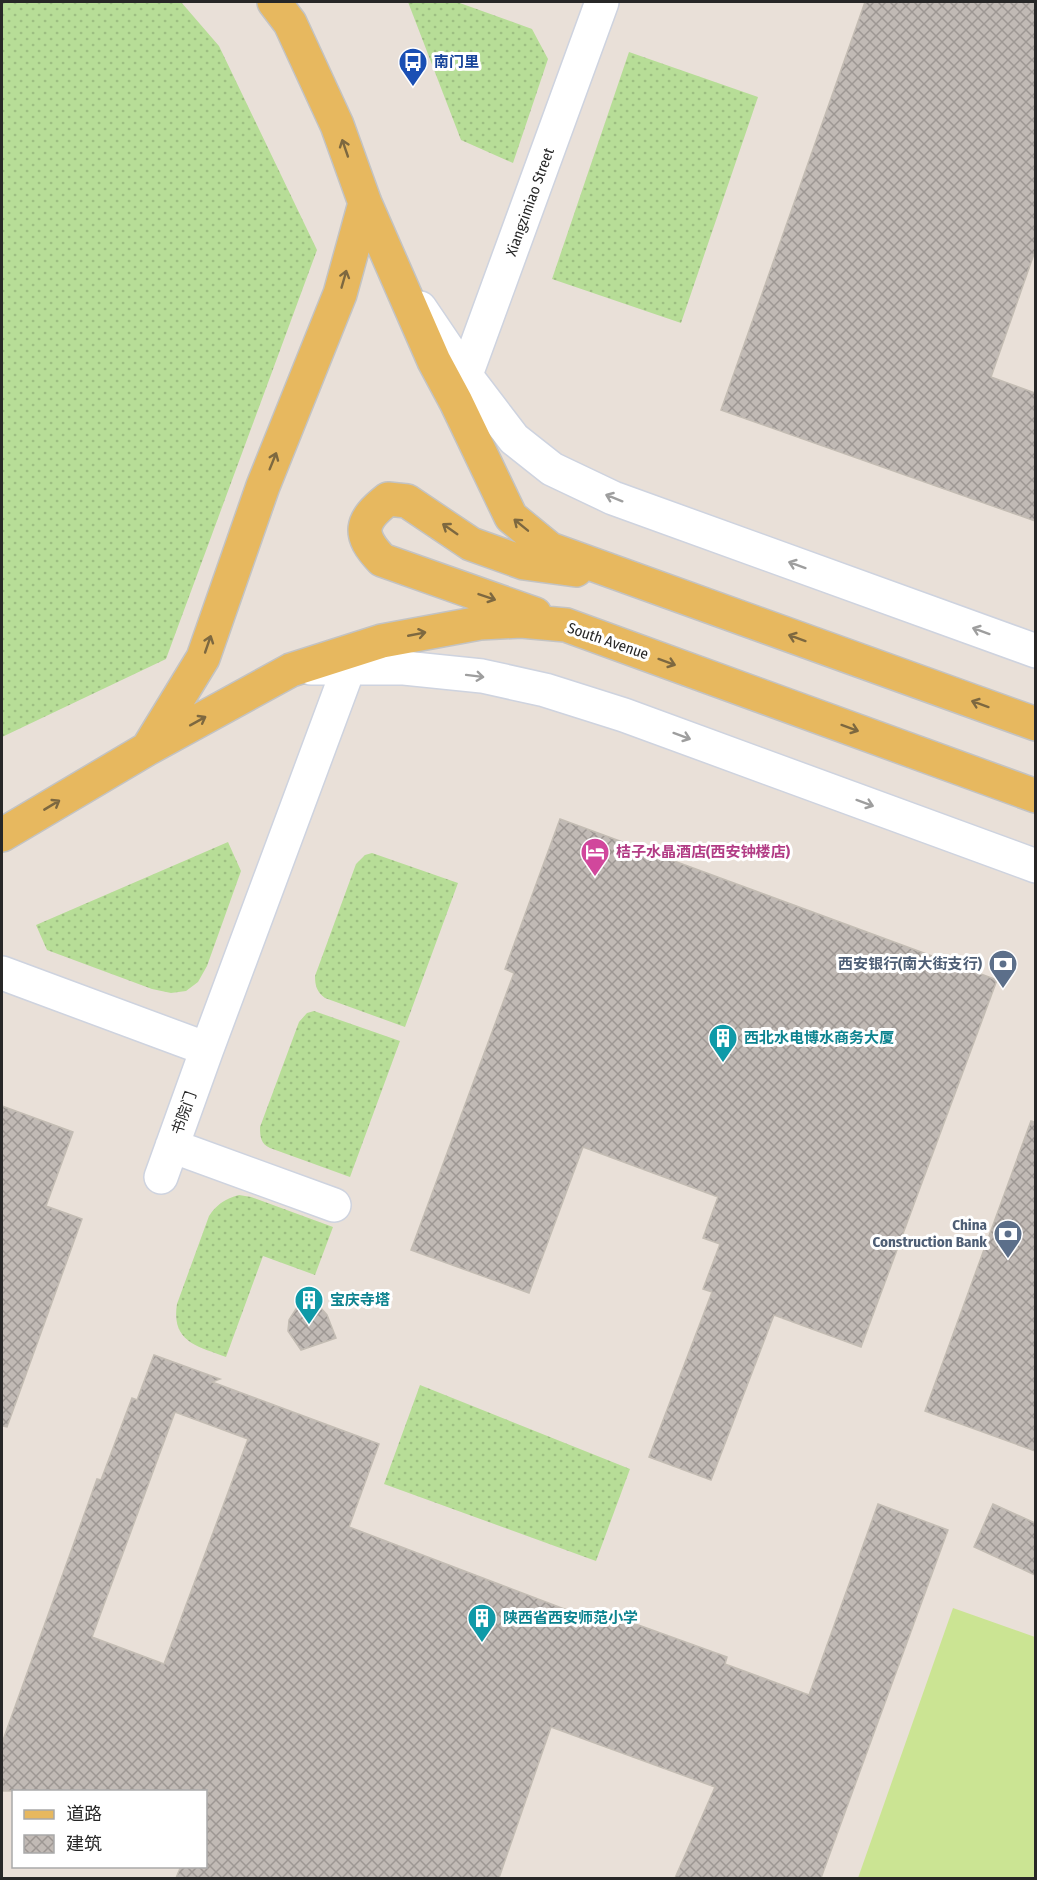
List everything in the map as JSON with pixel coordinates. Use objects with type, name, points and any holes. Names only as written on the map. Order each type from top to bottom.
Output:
[{"type":"main road","points":[[274,2],[290,23],[337,125],[365,203],[434,361],[461,389],[511,517],[550,549],[1035,724]]},
{"type":"main road","points":[[147,749],[203,658],[263,486],[340,294],[365,203]]},
{"type":"main road","points":[[566,625],[381,560],[369,547],[364,536],[367,520],[388,499],[407,501],[471,544],[524,563],[625,576]]},
{"type":"main road","name":"South Avenue","points":[[2,835],[147,749],[291,670],[382,641],[480,623],[521,621],[566,625],[1035,796]]},
{"type":"street","name":"Xiangzimiao Street","points":[[461,389],[593,4]]},
{"type":"street","points":[[461,389],[514,439],[552,469],[613,498],[1035,651]]},
{"type":"street","points":[[350,667],[382,641]]},
{"type":"street","points":[[291,670],[350,667],[404,668],[471,675],[545,690],[624,715],[1035,866]]},
{"type":"street","name":"书院门","points":[[161,1177],[350,667]]},
{"type":"street","points":[[2,973],[207,1048]]},
{"type":"street","points":[[172,1146],[334,1205]]},
{"type":"green space","points":[[2,2],[181,2],[219,46],[317,250],[166,659],[2,737]]},
{"type":"green space","points":[[408,2],[457,2],[532,29],[548,59],[513,163],[461,140]]},
{"type":"green space","points":[[629,52],[758,97],[681,323],[552,279]]},
{"type":"green space","points":[[228,842],[241,871],[207,966],[198,982],[186,991],[171,993],[152,989],[47,950],[36,925]]},
{"type":"green space","points":[[372,853],[458,883],[405,1027],[325,998],[318,991],[315,983],[315,976],[356,864],[365,855]]},
{"type":"green space","points":[[314,1011],[400,1041],[350,1177],[270,1148],[261,1137],[260,1127],[299,1022],[307,1013]]},
{"type":"green space","points":[[239,1195],[251,1197],[333,1227],[315,1275],[263,1256],[226,1357],[188,1341],[182,1335],[176,1317],[177,1304],[209,1216],[222,1202]]},
{"type":"green space","points":[[420,1385],[630,1469],[596,1561],[384,1484]]},
{"type":"green space","points":[[953,1608],[1035,1637],[1035,1878],[858,1878]]},
{"type":"building","points":[[865,2],[1035,2],[1035,251],[991,377],[1035,393],[1035,521],[721,410]]},
{"type":"building","name":"西北水电博水商务大厦","points":[[560,819],[997,980],[861,1347],[774,1315],[711,1480],[649,1457],[712,1292],[703,1289],[720,1244],[703,1238],[718,1197],[583,1147],[529,1293],[411,1250],[514,973],[505,969]]},
{"type":"building","points":[[2,1106],[73,1132],[46,1206],[82,1219],[7,1427],[2,1426]]},
{"type":"building","name":"China Construction Bank","points":[[1031,1121],[1035,1122],[1035,1451],[925,1411]]},
{"type":"building","name":"宝庆寺塔","points":[[309,1305],[320,1307],[327,1315],[336,1338],[301,1350],[288,1331],[289,1320],[296,1309]]},
{"type":"building","points":[[154,1355],[220,1379],[212,1382],[379,1444],[349,1527],[601,1623],[605,1613],[727,1657],[725,1664],[809,1695],[878,1504],[948,1530],[821,1878],[675,1878],[715,1787],[551,1727],[499,1878],[176,1878],[180,1868],[207,1868],[207,1790],[2,1791],[2,1743],[97,1479],[101,1480],[132,1398],[137,1400]],"holes":[[[175,1412],[248,1439],[164,1664],[92,1637]]]},
{"type":"building","points":[[993,1504],[1035,1523],[1035,1575],[974,1547]]},
{"type":"place","name":"南门里","points":[[413,88]]},
{"type":"place","name":"桔子水晶酒店(西安钟楼店)","points":[[595,878]]},
{"type":"place","name":"西安银行(南大街支行)","points":[[1003,990]]},
{"type":"place","name":"西北水电博水商务大厦","points":[[723,1064]]},
{"type":"place","name":"China Construction Bank","points":[[1008,1260]]},
{"type":"place","name":"宝庆寺塔","points":[[309,1326]]},
{"type":"place","name":"陕西省西安师范小学","points":[[482,1644]]}]
